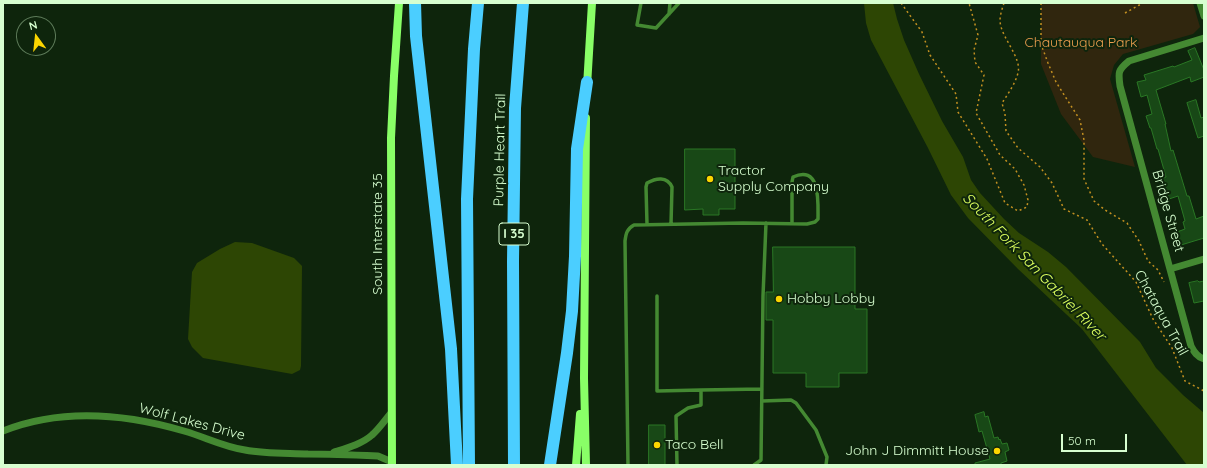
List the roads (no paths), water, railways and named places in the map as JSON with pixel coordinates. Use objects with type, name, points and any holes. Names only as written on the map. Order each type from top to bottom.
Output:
[{"type":"highway","points":[[415,3],[416,36],[450,342],[457,465]]},
{"type":"highway","points":[[469,465],[467,199],[474,49],[478,3]]},
{"type":"highway","name":"Purple Heart Trail","points":[[514,465],[513,261],[515,108],[523,3]]},
{"type":"highway","points":[[550,465],[568,353],[575,256],[577,149],[587,82]]},
{"type":"main road","name":"South Interstate 35","points":[[392,463],[391,138],[400,3]]},
{"type":"main road","points":[[586,465],[584,378],[587,82],[592,3]]},
{"type":"main road","points":[[576,465],[584,378]]},
{"type":"street","points":[[1200,3],[1204,16]]},
{"type":"street","name":"Bridge Street","points":[[1202,358],[1194,352],[1191,346],[1118,76],[1120,68],[1129,61],[1204,38]]},
{"type":"street","points":[[1170,268],[1204,259]]},
{"type":"street","name":"Wolf Lakes Drive","points":[[328,454],[362,442],[372,435],[391,413]]},
{"type":"street","name":"Wolf Lakes Drive","points":[[3,431],[37,421],[67,416],[96,415],[166,426],[244,450],[267,453],[378,456],[392,463]]},
{"type":"lane","points":[[641,3],[637,25],[656,28],[679,3]]},
{"type":"lane","points":[[669,14],[670,3]]},
{"type":"lane","points":[[628,465],[625,241],[626,233],[629,228],[634,224],[766,222],[807,224],[815,222],[818,219],[817,188],[813,180],[805,174],[793,177],[792,223]]},
{"type":"lane","points":[[646,224],[647,183],[658,178],[665,179],[671,183],[671,224]]},
{"type":"lane","points":[[754,465],[761,460],[762,296],[766,222]]},
{"type":"lane","points":[[657,296],[657,391],[762,389]]},
{"type":"lane","points":[[677,465],[676,416],[688,408],[701,406],[701,390]]},
{"type":"lane","points":[[762,401],[791,400],[796,403],[816,430],[827,458],[826,465]]},
{"type":"water","name":"South Fork San Gabriel River","points":[[864,3],[893,3],[904,40],[919,74],[942,121],[963,157],[971,180],[980,193],[1019,233],[1048,252],[1066,267],[1140,342],[1156,368],[1183,395],[1204,413],[1204,465],[1187,465],[1082,329],[1018,269],[968,218],[951,195],[871,40],[866,23]]},
{"type":"water","points":[[235,242],[252,243],[294,258],[302,266],[301,366],[300,370],[292,374],[203,358],[192,347],[188,339],[192,272],[197,263]]},
{"type":"place","name":"Tractor Supply Company","points":[[710,179]]},
{"type":"place","name":"Hobby Lobby","points":[[779,299]]},
{"type":"place","name":"Taco Bell","points":[[657,445]]},
{"type":"place","name":"John J Dimmitt House","points":[[997,451]]},
{"type":"park label","name":"Chautauqua Park","points":[[1081,43]]}]
